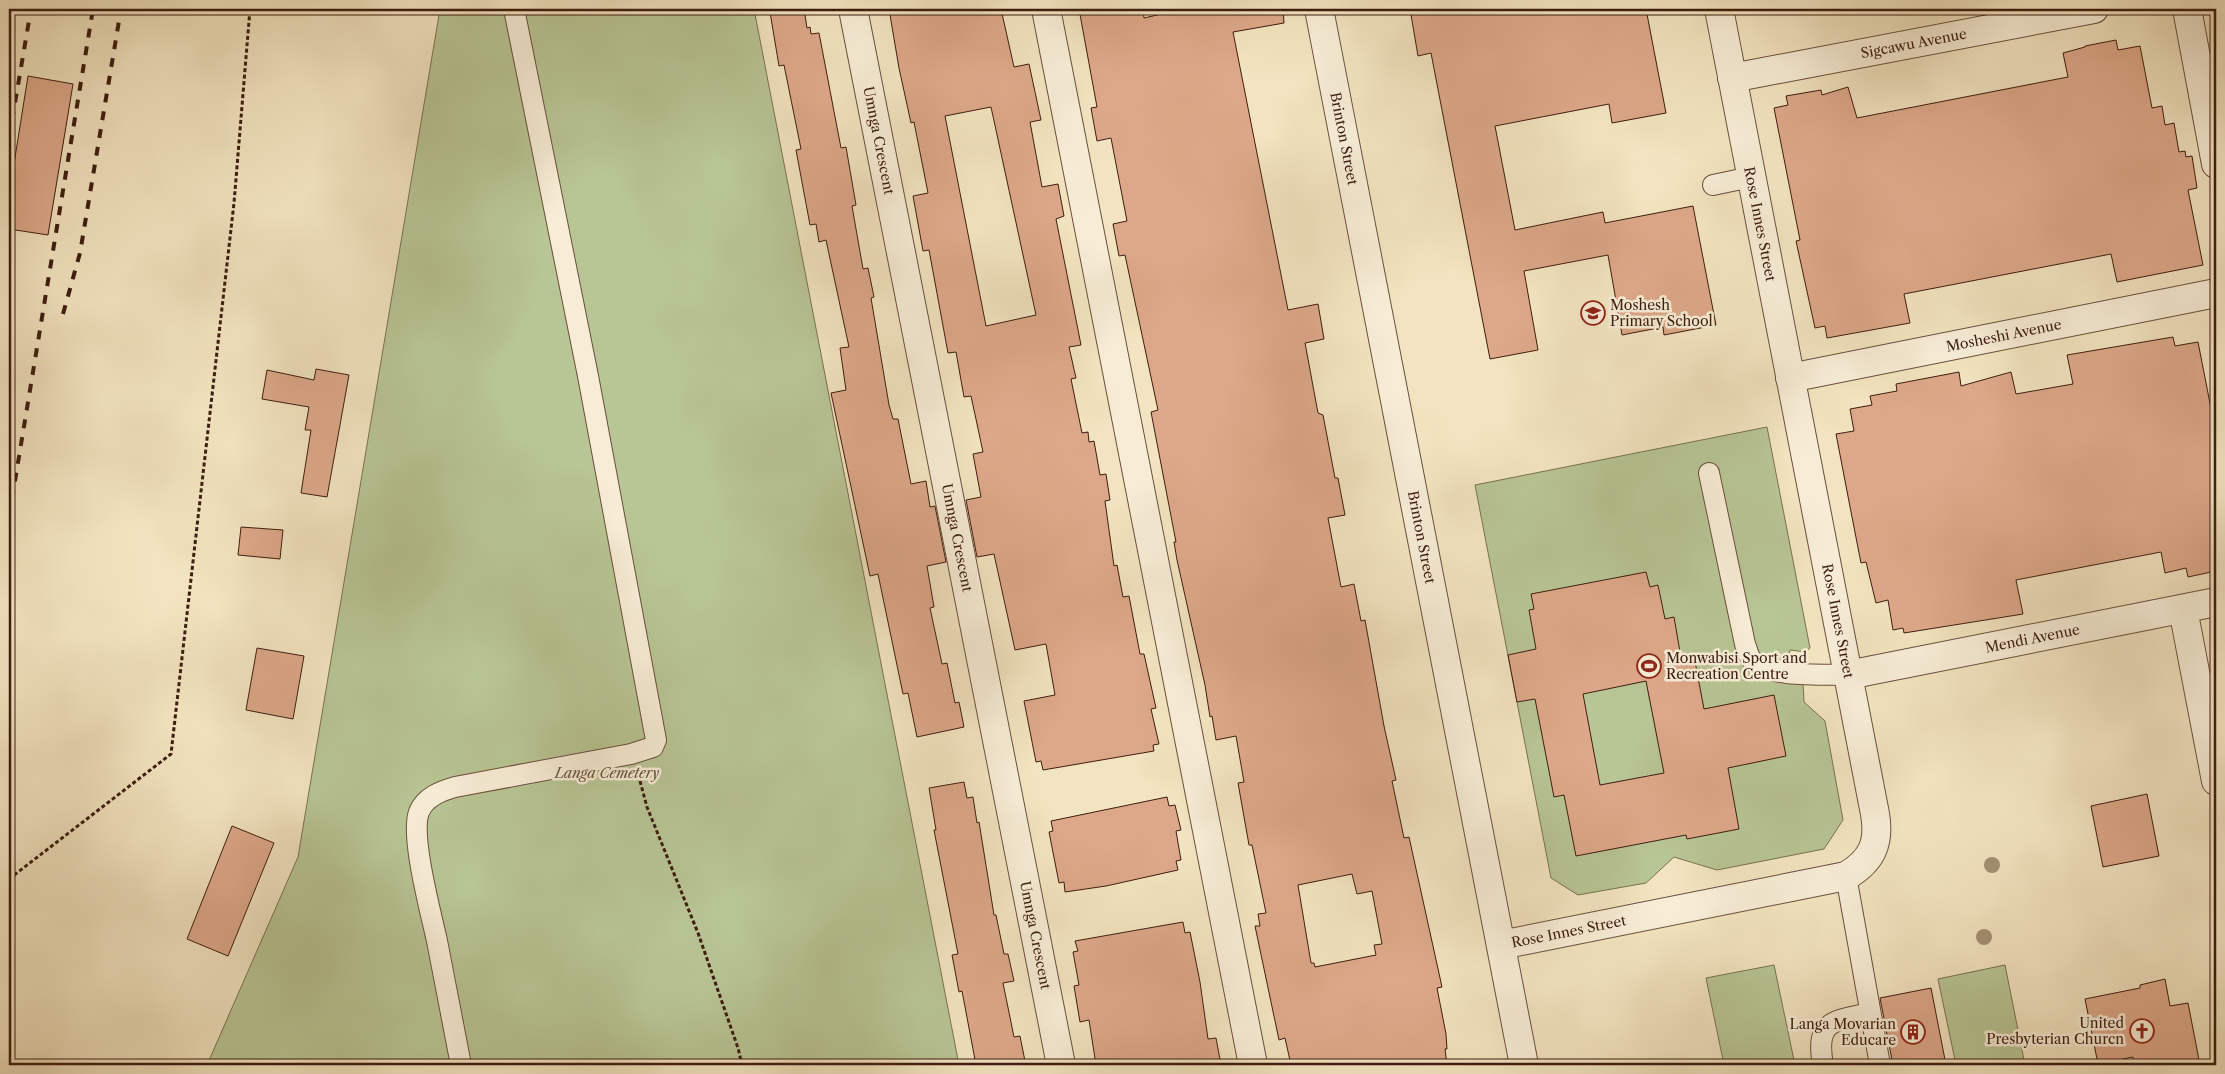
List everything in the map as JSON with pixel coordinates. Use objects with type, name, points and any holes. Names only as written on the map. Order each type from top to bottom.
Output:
[{"type":"street","name":"Umnga Crescent","points":[[853,9],[1061,1065]]},
{"type":"street","points":[[1046,9],[1253,1065]]},
{"type":"street","name":"Brinton Street","points":[[1319,9],[1524,1065]]},
{"type":"street","name":"Rose Innes Street","points":[[1500,945],[1846,876],[1858,869],[1867,860],[1878,830],[1719,9]]},
{"type":"street","name":"Sigcawu Avenue","points":[[1732,78],[2094,9]]},
{"type":"street","points":[[2187,9],[2216,164]]},
{"type":"street","name":"Mosheshi Avenue","points":[[1790,378],[2216,293]]},
{"type":"street","name":"Mendi Avenue","points":[[1848,675],[2216,602]]},
{"type":"street","points":[[2183,609],[2215,772]]},
{"type":"lane","points":[[461,1065],[422,867],[417,826],[419,812],[425,802],[438,792],[455,786],[632,754],[653,746],[656,740],[586,366],[514,9]]},
{"type":"lane","points":[[1713,185],[1751,177]]},
{"type":"lane","points":[[1709,473],[1745,644],[1752,661],[1765,669],[1778,672],[1848,675]]},
{"type":"lane","points":[[1846,876],[1880,1065]]},
{"type":"lane","points":[[1823,1065],[1820,1045],[1823,1032],[1833,1021],[1870,1014]]},
{"type":"path","points":[[9,879],[170,754],[234,203],[250,9]]},
{"type":"path","points":[[632,754],[647,807],[698,933],[738,1048],[742,1065]]},
{"type":"green space","name":"Langa Cemetery","points":[[440,9],[754,9],[959,1065],[207,1065],[298,857]]},
{"type":"green space","name":"Monwabisi Sport and Recreation Centre","points":[[1767,427],[1810,648],[1806,652],[1790,650],[1786,680],[1803,683],[1804,702],[1825,721],[1843,820],[1824,849],[1717,870],[1674,857],[1646,883],[1578,895],[1551,878],[1475,485]]},
{"type":"green space","points":[[1774,965],[1795,1065],[1724,1065],[1706,978]]},
{"type":"green space","points":[[2005,965],[2025,1065],[1956,1065],[1938,979]]},
{"type":"building","points":[[804,9],[807,28],[810,27],[811,34],[819,33],[841,148],[846,147],[856,205],[852,206],[863,269],[868,268],[874,297],[871,298],[889,405],[893,419],[898,419],[911,484],[926,481],[930,507],[935,506],[946,562],[927,566],[934,607],[930,608],[942,664],[947,663],[955,703],[959,702],[964,727],[917,737],[908,693],[903,694],[878,574],[870,576],[831,393],[846,390],[840,348],[849,347],[826,240],[819,242],[816,224],[810,225],[796,150],[801,149],[784,65],[779,66],[770,12]]},
{"type":"building","points":[[889,9],[1001,9],[1014,67],[1029,64],[1041,120],[1030,122],[1042,187],[1058,184],[1064,216],[1056,219],[1081,345],[1069,347],[1076,378],[1071,379],[1082,433],[1088,432],[1089,442],[1094,441],[1100,475],[1106,474],[1110,500],[1105,501],[1114,566],[1117,565],[1123,597],[1129,596],[1140,654],[1144,654],[1156,708],[1151,709],[1159,744],[1153,745],[1154,751],[1043,770],[1041,761],[1036,762],[1024,701],[1055,695],[1046,644],[1015,650],[994,554],[977,557],[966,500],[981,497],[973,454],[983,452],[971,396],[964,397],[956,352],[948,353],[929,250],[923,251],[913,196],[928,193],[914,122],[911,123]],"holes":[[[991,107],[1036,315],[986,326],[945,116]]]},
{"type":"building","points":[[1079,9],[1143,9],[1144,18],[1183,9],[1283,9],[1284,23],[1233,32],[1288,310],[1318,304],[1324,339],[1305,343],[1318,413],[1323,415],[1335,478],[1338,478],[1345,515],[1328,518],[1341,587],[1354,584],[1361,621],[1365,620],[1384,726],[1396,780],[1392,781],[1404,838],[1409,837],[1442,987],[1437,988],[1446,1034],[1447,1065],[1291,1065],[1285,1038],[1279,1040],[1255,926],[1260,926],[1258,914],[1266,913],[1252,845],[1249,845],[1238,783],[1244,782],[1236,736],[1216,740],[1212,716],[1210,717],[1205,685],[1177,560],[1174,542],[1176,542],[1151,412],[1158,410],[1125,255],[1119,256],[1113,224],[1127,221],[1111,138],[1097,141],[1091,108],[1097,107]],"holes":[[[1352,874],[1357,894],[1372,891],[1382,944],[1374,945],[1376,955],[1315,967],[1314,963],[1311,963],[1298,885]]]},
{"type":"building","points":[[1410,9],[1646,9],[1666,113],[1612,123],[1609,104],[1495,126],[1515,230],[1603,212],[1605,223],[1693,206],[1716,325],[1664,335],[1663,327],[1622,335],[1608,255],[1524,271],[1538,350],[1490,359],[1431,53],[1418,56]]},
{"type":"building","points":[[2116,40],[2118,50],[2140,46],[2152,108],[2162,106],[2165,125],[2174,123],[2179,152],[2185,151],[2186,157],[2192,156],[2197,188],[2188,190],[2203,265],[2117,282],[2111,254],[1904,294],[1910,323],[1827,338],[1825,326],[1815,328],[1796,241],[1800,240],[1774,108],[1788,105],[1786,96],[1821,90],[1822,95],[1848,87],[1857,118],[2068,77],[2063,53],[2085,46]]},
{"type":"building","points":[[28,76],[73,84],[48,235],[9,229],[9,195]]},
{"type":"building","points":[[2173,337],[2175,346],[2198,342],[2216,434],[2216,571],[2188,577],[2186,568],[2165,573],[2161,552],[2016,580],[2023,614],[1904,633],[1903,628],[1893,630],[1888,600],[1876,603],[1866,562],[1861,563],[1852,517],[1836,434],[1854,431],[1850,409],[1872,405],[1870,396],[1897,391],[1896,384],[1959,372],[1961,386],[2011,372],[2016,394],[2073,384],[2067,355]]},
{"type":"building","points":[[316,369],[349,375],[327,497],[301,493],[311,430],[305,430],[309,407],[262,399],[267,370],[314,380]]},
{"type":"building","points":[[241,527],[283,530],[280,559],[238,555]]},
{"type":"building","points":[[1646,572],[1650,587],[1658,585],[1665,619],[1674,617],[1681,658],[1694,656],[1704,709],[1774,695],[1786,756],[1728,768],[1739,829],[1687,839],[1686,835],[1576,856],[1564,795],[1554,797],[1535,699],[1517,702],[1508,655],[1536,649],[1529,610],[1534,609],[1531,594]],"holes":[[[1646,681],[1664,773],[1600,785],[1583,694]]]},
{"type":"building","points":[[257,648],[304,656],[293,719],[246,710]]},
{"type":"building","points":[[964,782],[967,798],[973,797],[977,823],[979,822],[994,915],[996,915],[1004,954],[1008,954],[1014,981],[1003,983],[1014,1037],[1020,1036],[1025,1061],[1006,1065],[976,1065],[962,991],[959,992],[952,955],[958,954],[934,830],[936,830],[929,788]]},
{"type":"building","points":[[2147,794],[2159,856],[2103,867],[2091,806]]},
{"type":"building","points":[[1167,797],[1169,806],[1175,805],[1181,830],[1176,831],[1181,860],[1176,861],[1178,870],[1106,886],[1065,892],[1064,882],[1059,883],[1049,832],[1053,831],[1051,821]]},
{"type":"building","points":[[232,826],[274,843],[228,956],[187,939]]},
{"type":"building","points":[[1183,922],[1185,933],[1190,932],[1200,982],[1208,1039],[1216,1038],[1221,1065],[1096,1065],[1089,1020],[1080,1022],[1074,986],[1079,985],[1073,952],[1078,951],[1075,941]]},
{"type":"building","name":"United Presbyterian Churcn","points":[[2165,979],[2170,1006],[2188,1003],[2200,1065],[2135,1065],[2133,1057],[2098,1064],[2085,999],[2140,988],[2140,985]]},
{"type":"building","name":"Langa Movarian Educare","points":[[1931,988],[1946,1065],[1893,1065],[1880,998]]},
{"type":"railway","points":[[9,25],[12,9]]},
{"type":"railway","points":[[9,138],[31,9]]},
{"type":"railway","points":[[9,517],[93,9]]},
{"type":"railway","points":[[63,314],[80,253],[121,9]]},
{"type":"place","name":"Moshesh Primary School","points":[[1593,313]]},
{"type":"place","name":"Monwabisi Sport and Recreation Centre","points":[[1649,666]]},
{"type":"place","name":"United Presbyterian Churcn","points":[[2142,1031]]},
{"type":"place","name":"Langa Movarian Educare","points":[[1913,1032]]}]
